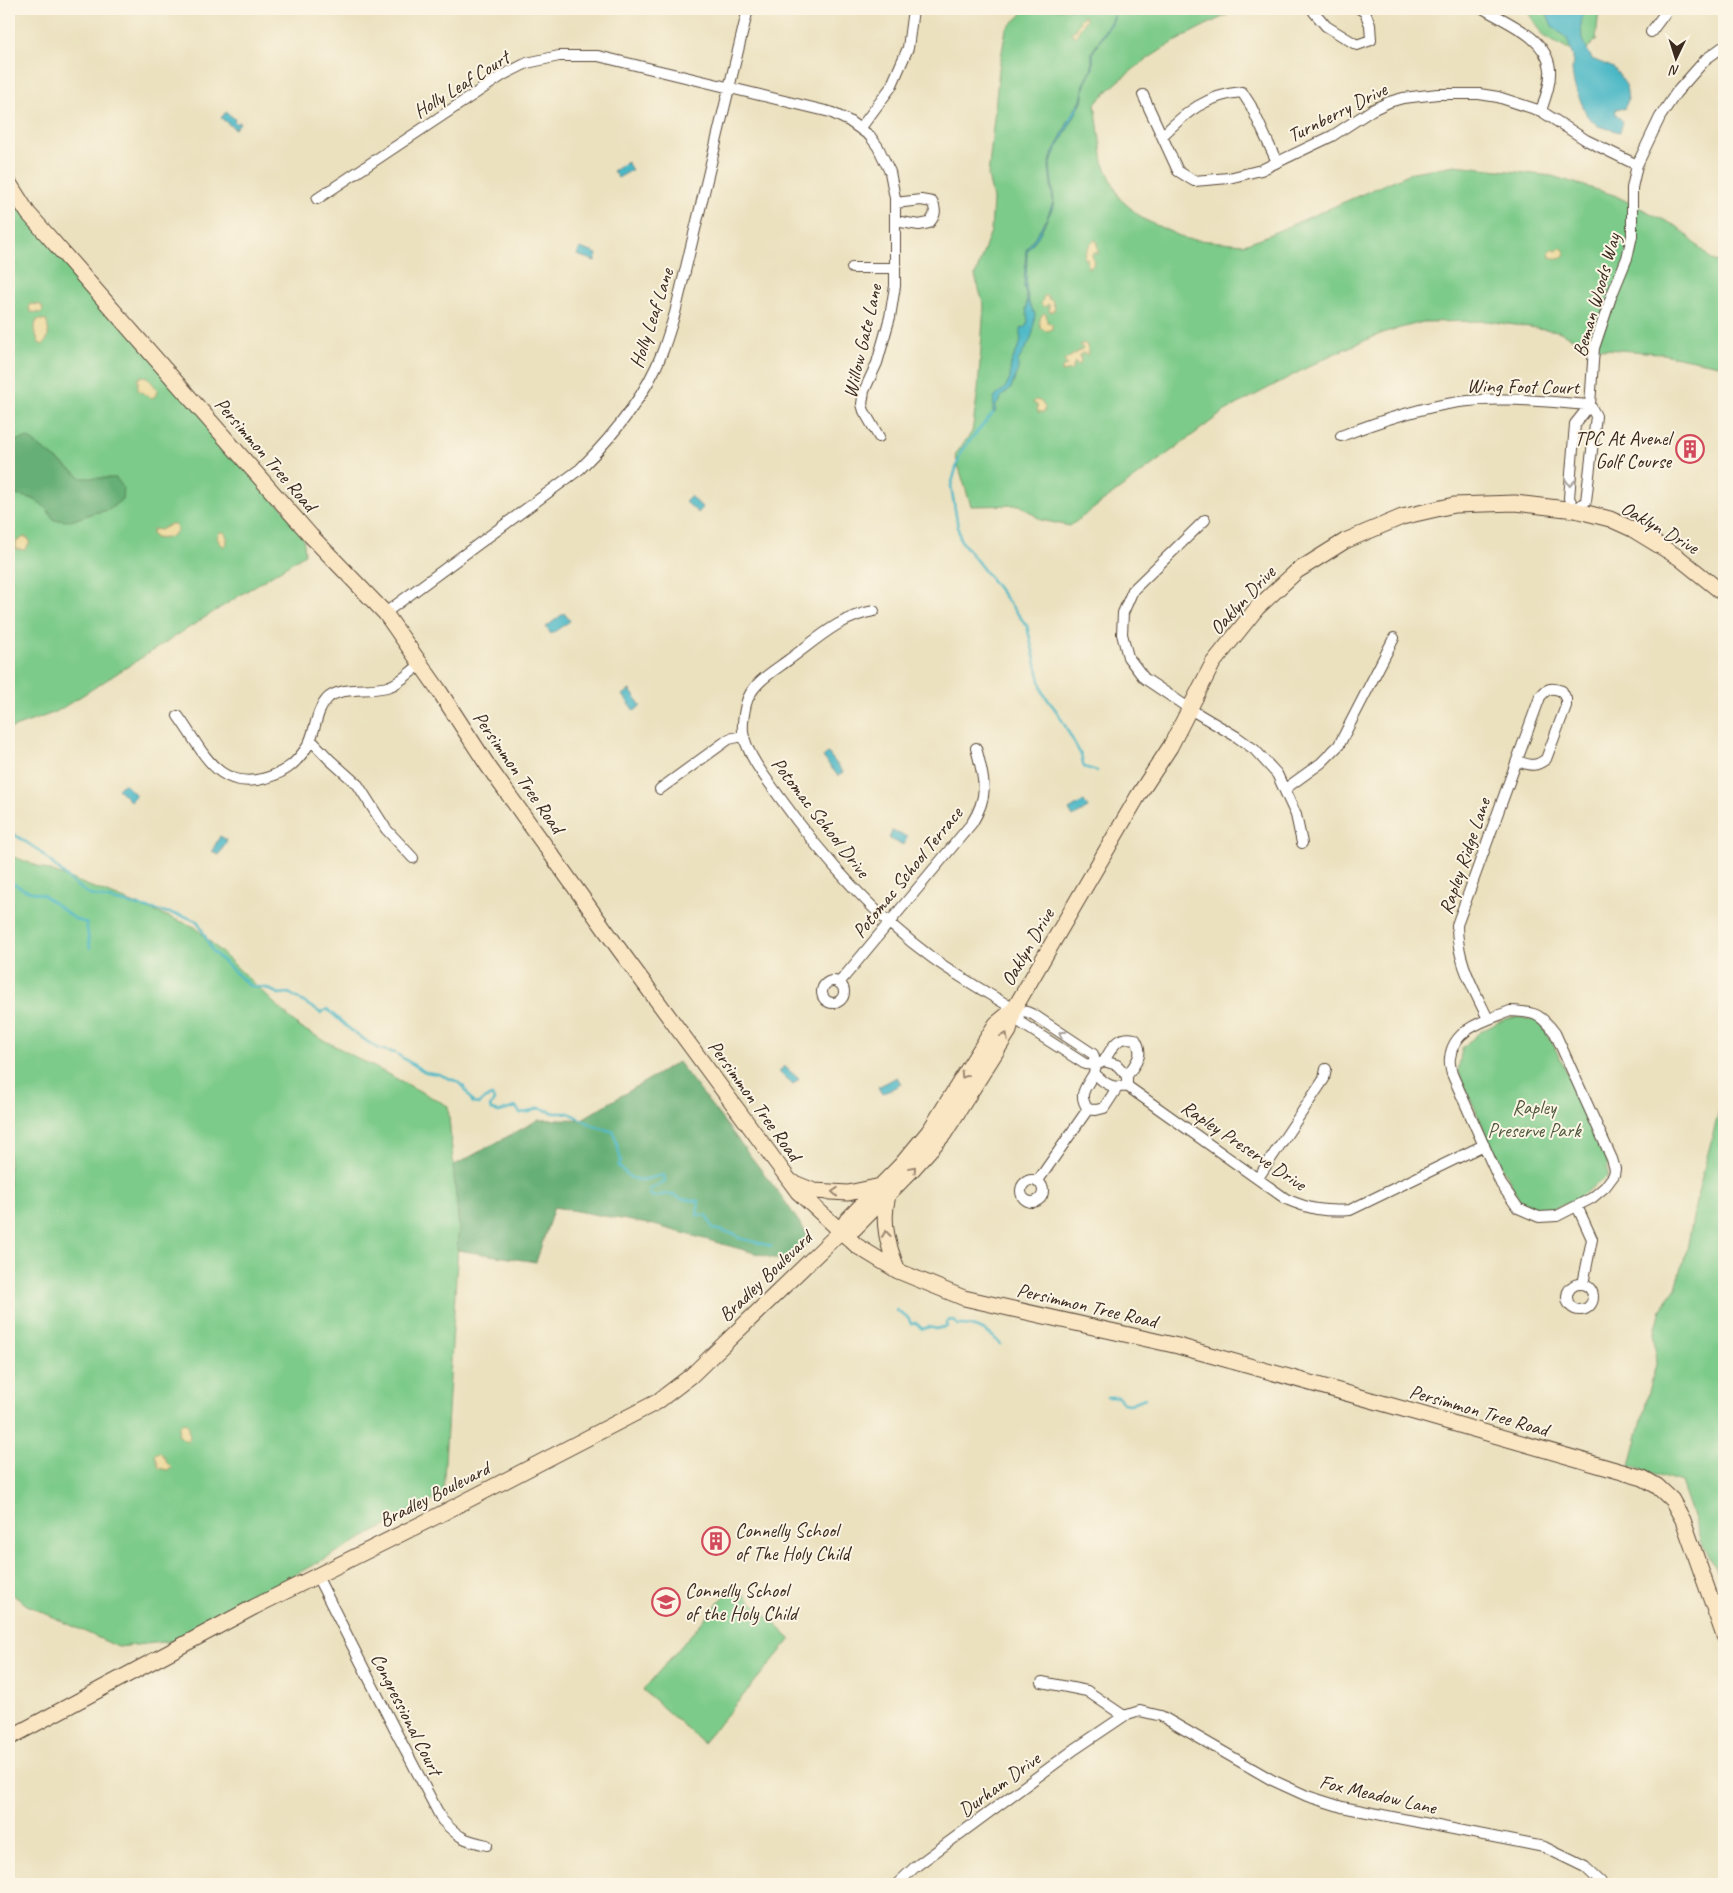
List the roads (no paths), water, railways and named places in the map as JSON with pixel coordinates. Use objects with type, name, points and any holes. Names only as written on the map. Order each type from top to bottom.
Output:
[{"type":"main road","name":"Persimmon Tree Road","points":[[9,183],[28,213],[311,536],[385,613],[488,766],[790,1182],[840,1232],[858,1246],[898,1271],[964,1298],[1178,1346],[1643,1478],[1658,1486],[1672,1500],[1683,1520],[1724,1636]]},
{"type":"main road","name":"Oaklyn Drive","points":[[840,1232],[854,1229],[884,1190],[900,1165],[930,1130],[996,1024],[1014,1009],[1138,796],[1170,747],[1213,663],[1257,608],[1297,571],[1345,541],[1402,517],[1454,505],[1515,503],[1575,510],[1610,519],[1632,529],[1678,557],[1724,594]]},
{"type":"main road","points":[[790,1182],[814,1191],[848,1193],[884,1190],[887,1242],[898,1271]]},
{"type":"main road","name":"Bradley Boulevard","points":[[9,1738],[162,1655],[657,1402],[691,1376],[840,1232]]},
{"type":"street","name":"Holly Leaf Lane","points":[[385,613],[580,468],[608,441],[644,390],[662,354],[675,313],[748,9]]},
{"type":"street","points":[[860,129],[891,87],[908,48],[913,9]]},
{"type":"street","points":[[1316,9],[1314,12],[1326,26],[1357,45],[1371,40],[1370,26],[1364,10]]},
{"type":"street","points":[[1484,9],[1523,31],[1538,44],[1546,56],[1550,69],[1548,89],[1541,111]]},
{"type":"street","points":[[1651,32],[1668,9]]},
{"type":"street","name":"Beman Woods Way","points":[[1575,510],[1586,502],[1596,416],[1590,405],[1594,348],[1611,297],[1627,258],[1632,236],[1632,188],[1637,164],[1660,117],[1676,94],[1706,59],[1724,46]]},
{"type":"street","name":"Holly Leaf Court","points":[[317,199],[503,75],[527,64],[559,56],[598,56],[730,87]]},
{"type":"street","name":"Willow Gate Lane","points":[[730,87],[830,112],[849,121],[870,136],[884,156],[890,172],[895,203],[895,286],[890,317],[877,362],[864,390],[862,404],[864,411],[879,436]]},
{"type":"street","name":"Turnberry Drive","points":[[1162,136],[1180,118],[1207,100],[1226,93],[1242,92],[1251,106],[1277,162]]},
{"type":"street","name":"Turnberry Drive","points":[[1143,94],[1178,171],[1194,181],[1229,178],[1261,170],[1332,136],[1372,110],[1389,102],[1403,98],[1438,94],[1479,94],[1498,97],[1541,111],[1586,140],[1637,164]]},
{"type":"street","points":[[895,203],[921,200],[932,202],[935,208],[934,216],[929,223],[919,225],[895,221]]},
{"type":"street","points":[[852,268],[895,268]]},
{"type":"street","name":"Wing Foot Court","points":[[1341,436],[1379,421],[1410,412],[1460,402],[1514,400],[1590,405]]},
{"type":"street","points":[[1575,510],[1568,498],[1574,424],[1590,405]]},
{"type":"street","points":[[1205,520],[1133,590],[1124,613],[1122,634],[1128,657],[1144,678],[1255,750],[1277,774],[1285,789],[1296,815],[1302,843]]},
{"type":"street","points":[[660,790],[729,739],[743,736],[746,703],[763,679],[839,622],[858,614],[874,611]]},
{"type":"street","points":[[1285,789],[1321,764],[1340,745],[1394,638]]},
{"type":"street","points":[[178,716],[194,739],[201,754],[212,766],[225,776],[239,780],[259,780],[285,772],[302,754],[311,740],[318,716],[328,698],[343,691],[366,691],[390,686],[421,664]]},
{"type":"street","name":"Rapley Ridge Lane","points":[[1488,1020],[1460,959],[1457,925],[1540,697],[1545,690],[1553,688],[1562,691],[1566,699],[1566,706],[1546,759],[1538,765],[1530,766],[1517,761]]},
{"type":"street","name":"Potomac School Drive","points":[[743,736],[757,766],[801,827],[849,884],[889,922],[931,957],[1014,1009]]},
{"type":"street","points":[[311,740],[358,785],[386,829],[413,858]]},
{"type":"street","name":"Potomac School Terrace","points":[[839,983],[980,811],[986,785],[976,748]]},
{"type":"street","name":"Rapley Preserve Drive","points":[[1014,1009],[1021,1023],[1085,1064],[1098,1067],[1117,1065],[1127,1081],[1286,1199],[1305,1207],[1329,1211],[1350,1210],[1484,1145]]},
{"type":"street","points":[[1510,1011],[1528,1012],[1544,1018],[1555,1033],[1612,1158],[1614,1175],[1605,1187],[1592,1198],[1557,1216],[1539,1217],[1518,1208],[1501,1184],[1452,1074],[1450,1058],[1457,1039],[1474,1025],[1488,1020],[1510,1011]]},
{"type":"street","points":[[1126,1037],[1135,1039],[1140,1046],[1140,1055],[1127,1081],[1117,1088],[1104,1108],[1088,1109],[1082,1102],[1082,1094],[1098,1067],[1118,1040],[1126,1037]]},
{"type":"street","name":"Rapley Preserve Drive","points":[[1098,1067],[1105,1084],[1117,1088]]},
{"type":"street","points":[[1258,1178],[1324,1080],[1326,1069]]},
{"type":"street","points":[[1037,1182],[1088,1109]]},
{"type":"street","points":[[1577,1206],[1592,1239],[1584,1284]]},
{"type":"street","name":"Congressional Court","points":[[317,1576],[442,1820],[452,1831],[465,1840],[487,1845]]},
{"type":"street","points":[[1042,1682],[1087,1690],[1124,1716]]},
{"type":"street","name":"Fox Meadow Lane","points":[[1124,1716],[1140,1711],[1161,1716],[1272,1780],[1307,1796],[1342,1807],[1544,1847],[1585,1867],[1603,1884]]},
{"type":"street","name":"Durham Drive","points":[[897,1884],[915,1866],[1075,1749],[1124,1716]]},
{"type":"water","points":[[1545,9],[1584,9],[1581,24],[1582,40],[1592,59],[1614,68],[1626,85],[1628,100],[1624,109],[1617,108],[1615,113],[1623,122],[1620,132],[1598,126],[1587,116],[1574,85],[1573,57],[1567,39],[1552,26]]},
{"type":"water","points":[[1114,12],[1114,19],[1093,52],[1093,68],[1085,84],[1082,102],[1053,156],[1050,166],[1054,202],[1052,209],[1039,235],[1027,251],[1026,288],[1029,303],[1035,314],[1033,332],[1018,361],[1018,371],[1011,388],[1001,397],[996,405],[995,413],[993,413],[994,398],[1009,381],[1011,364],[1021,342],[1021,329],[1026,326],[1028,321],[1027,299],[1024,288],[1026,250],[1047,218],[1053,202],[1049,166],[1052,155],[1073,112],[1081,101],[1084,84],[1092,68],[1092,52],[1112,19]]},
{"type":"water","points":[[226,112],[235,119],[234,121],[237,124],[238,122],[240,123],[235,129],[221,118]]},
{"type":"water","points":[[627,162],[632,170],[618,178],[613,171]]},
{"type":"water","points":[[580,248],[597,254],[595,261],[577,255]]},
{"type":"water","points":[[690,496],[703,508],[698,513],[685,501]]},
{"type":"water","points":[[564,613],[570,621],[551,634],[546,627]]},
{"type":"water","points":[[630,690],[641,706],[634,711],[623,695]]},
{"type":"water","points":[[828,753],[843,772],[838,776],[823,757]]},
{"type":"water","points":[[124,783],[136,795],[130,801],[118,789]]},
{"type":"water","points":[[1084,801],[1088,808],[1073,817],[1069,810]]},
{"type":"water","points":[[892,831],[907,837],[904,845],[889,839]]},
{"type":"water","points":[[220,836],[227,840],[219,855],[212,851]]},
{"type":"water","points":[[784,1066],[799,1079],[793,1085],[779,1072]]},
{"type":"water","points":[[897,1077],[901,1084],[882,1094],[878,1087]]},
{"type":"waterway","points":[[993,413],[961,451],[951,486],[960,539],[1027,626],[1043,693],[1058,713],[1081,755],[1084,767],[1097,771]]},
{"type":"waterway","points":[[9,831],[38,850],[73,883],[90,895],[187,917],[198,922],[213,952],[250,986],[266,988],[279,994],[289,993],[321,1013],[327,1009],[353,1032],[377,1048],[395,1053],[425,1072],[438,1074],[456,1081],[464,1087],[473,1103],[479,1104],[492,1096],[494,1100],[490,1107],[491,1110],[499,1112],[516,1107],[520,1113],[539,1108],[555,1113],[569,1113],[596,1127],[614,1132],[621,1161],[618,1166],[631,1178],[641,1180],[664,1175],[665,1182],[650,1189],[649,1194],[654,1197],[666,1194],[681,1199],[699,1201],[697,1215],[706,1215],[713,1229],[771,1246]]},
{"type":"waterway","points":[[9,881],[25,890],[43,895],[75,919],[86,923],[90,948]]},
{"type":"waterway","points":[[896,1310],[909,1319],[911,1324],[916,1323],[922,1329],[929,1327],[936,1329],[948,1326],[946,1323],[950,1320],[955,1321],[957,1325],[981,1329],[1000,1344]]},
{"type":"waterway","points":[[1107,1397],[1118,1397],[1123,1403],[1130,1404],[1145,1398]]},
{"type":"place","name":"TPC At Avenel Golf Course","points":[[1690,449]]},
{"type":"place","name":"Connelly School of The Holy Child","points":[[716,1541]]},
{"type":"place","name":"Connelly School of the Holy Child","points":[[666,1602]]},
{"type":"park label","name":"Rapley Preserve Park","points":[[1534,1118]]}]
